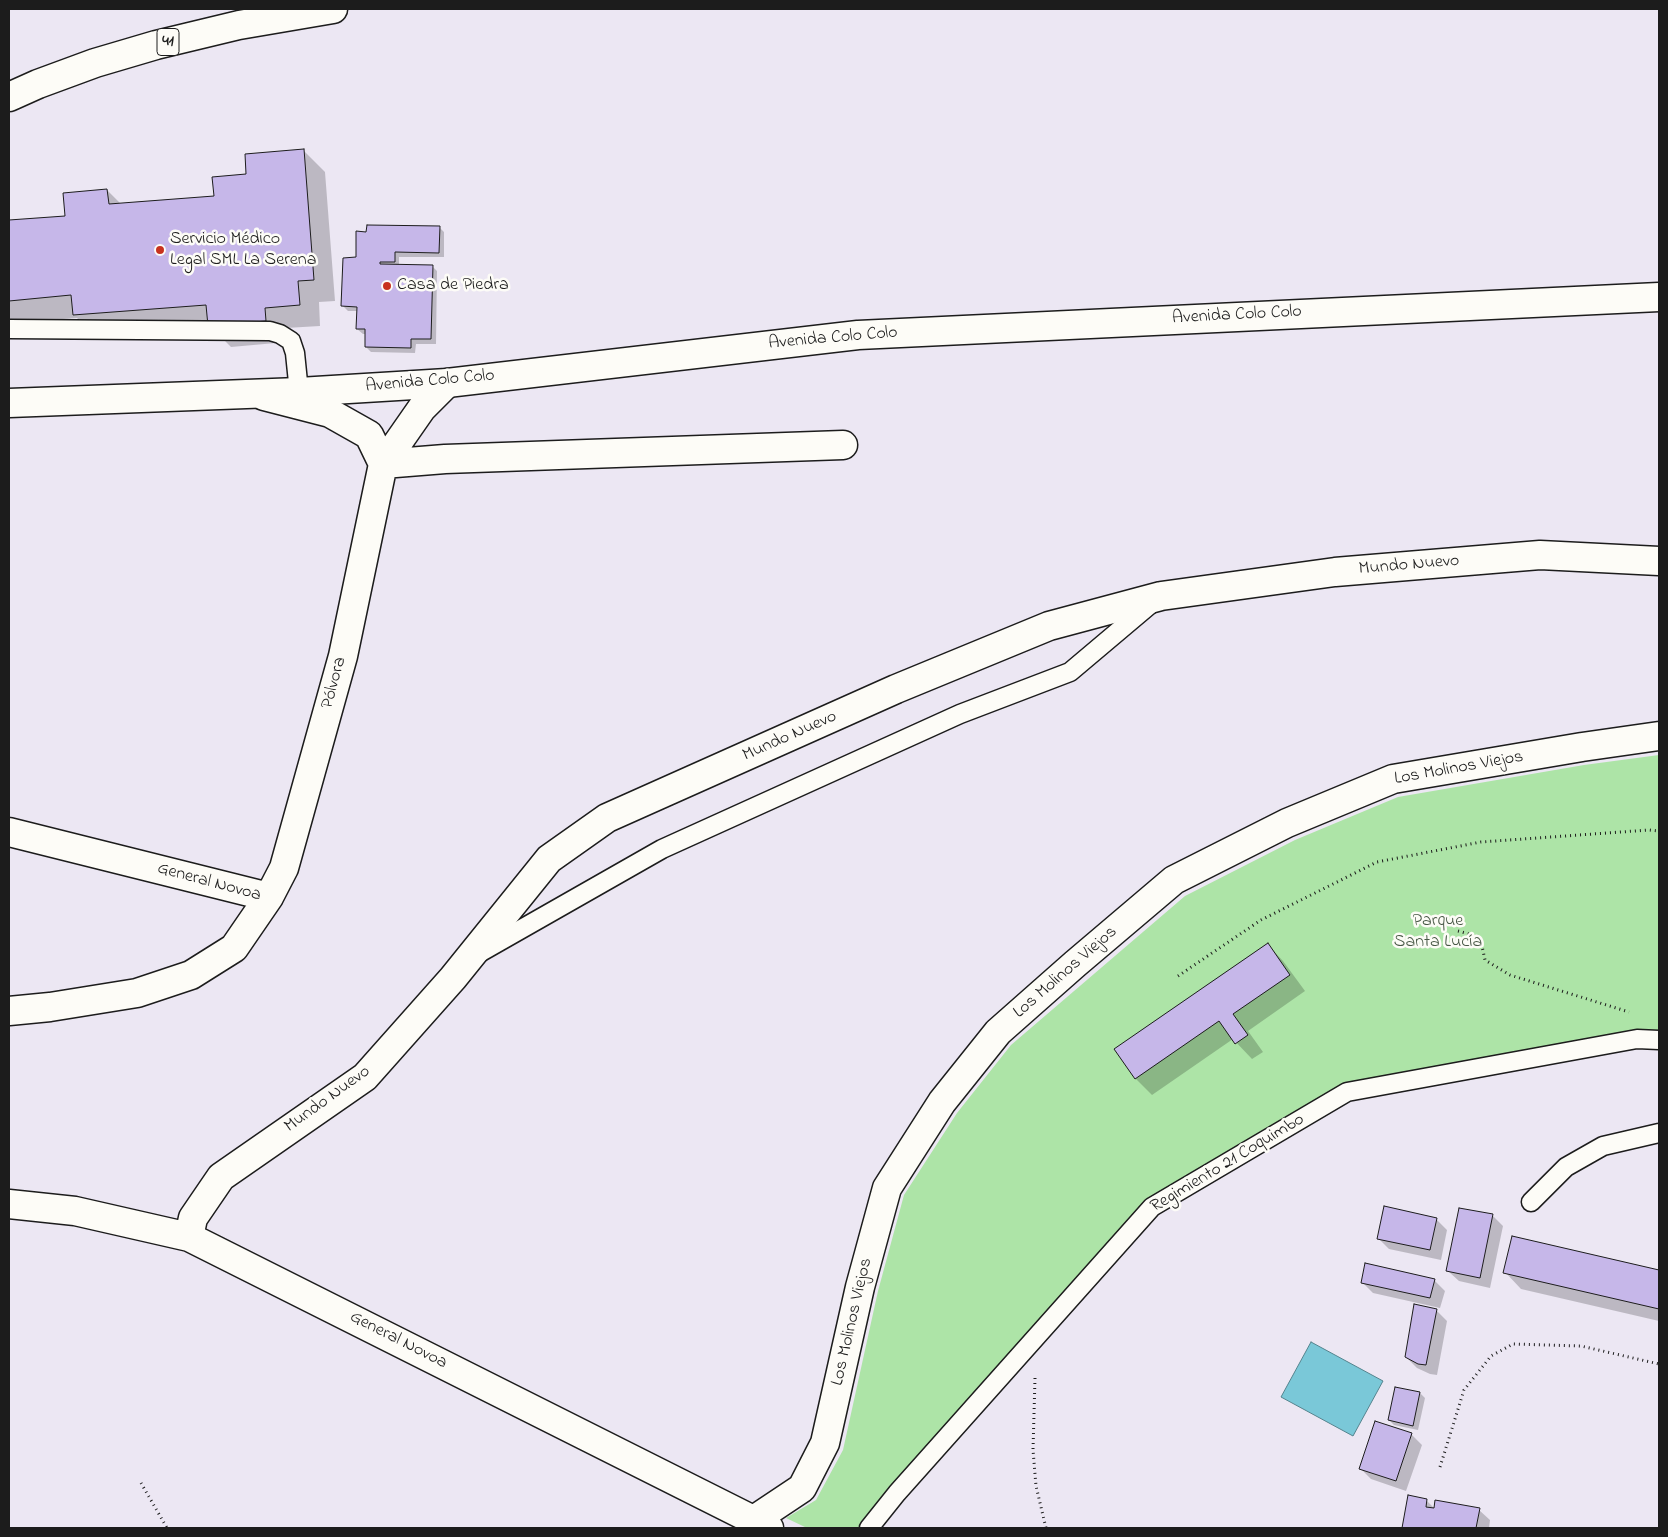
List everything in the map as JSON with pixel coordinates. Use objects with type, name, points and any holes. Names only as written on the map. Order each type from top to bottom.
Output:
[{"type":"street","name":"41","points":[[9,97],[95,63],[156,44],[239,25],[333,9]]},
{"type":"street","name":"Avenida Colo Colo","points":[[9,403],[256,394],[447,383],[858,335],[1659,297]]},
{"type":"street","name":"Pólvora","points":[[269,897],[284,868],[342,656],[383,464],[422,408],[447,383]]},
{"type":"street","points":[[256,394],[330,413],[369,435],[383,464],[444,459],[843,445]]},
{"type":"street","name":"Mundo Nuevo","points":[[189,1237],[193,1218],[220,1177],[366,1077],[470,958],[549,860],[606,818],[896,689],[1048,626],[1161,596],[1335,572],[1540,555],[1659,561]]},
{"type":"street","name":"Los Molinos Viejos","points":[[762,1524],[802,1488],[825,1443],[860,1287],[887,1188],[942,1102],[998,1032],[1068,970],[1174,880],[1287,823],[1393,779],[1659,736]]},
{"type":"street","name":"General Novoa","points":[[9,832],[269,897],[234,948],[191,975],[137,993],[50,1007],[9,1010]]},
{"type":"street","name":"General Novoa","points":[[9,1204],[75,1211],[189,1237],[762,1524]]},
{"type":"lane","points":[[9,329],[270,331],[280,334],[291,341],[295,353],[299,392]]},
{"type":"lane","name":"Mundo Nuevo","points":[[470,958],[662,848],[960,714],[1070,672],[1161,596]]},
{"type":"lane","name":"Regimiento 21 Coquimbo","points":[[869,1528],[897,1493],[1152,1207],[1347,1092],[1637,1039],[1659,1040]]},
{"type":"lane","points":[[1531,1202],[1566,1167],[1603,1146],[1659,1133]]},
{"type":"path","points":[[1178,976],[1261,920],[1377,862],[1481,842],[1649,830],[1659,831]]},
{"type":"path","points":[[1458,931],[1480,937],[1485,960],[1510,975],[1635,1014]]},
{"type":"path","points":[[1036,1337],[1033,1450],[1036,1486],[1046,1528]]},
{"type":"path","points":[[1440,1467],[1464,1390],[1491,1356],[1512,1344],[1581,1346],[1659,1364]]},
{"type":"path","points":[[141,1483],[167,1528]]},
{"type":"green space","name":"Parque Santa Lucía","points":[[1659,755],[1659,1040],[1347,1092],[1152,1207],[871,1528],[807,1528],[786,1518],[816,1500],[843,1450],[878,1291],[904,1195],[957,1113],[1011,1045],[1185,896],[1295,840],[1398,797],[1584,765]]},
{"type":"water","points":[[1311,1342],[1383,1381],[1353,1436],[1281,1397]]},
{"type":"building","name":"Servicio Médico Legal SML La Serena","points":[[304,149],[314,280],[298,281],[300,305],[265,308],[266,321],[208,326],[206,305],[73,315],[71,295],[9,301],[9,220],[65,216],[63,193],[107,189],[109,204],[214,196],[212,177],[246,174],[245,154]]},
{"type":"building","name":"Casa de Piedra","points":[[367,225],[440,226],[439,253],[395,252],[395,262],[380,262],[380,264],[433,265],[431,339],[411,339],[411,348],[365,347],[365,329],[356,329],[357,307],[341,306],[343,258],[356,257],[356,231],[366,232]]},
{"type":"building","points":[[1268,943],[1290,975],[1233,1014],[1248,1035],[1235,1044],[1219,1021],[1135,1079],[1114,1049]]},
{"type":"building","points":[[1384,1206],[1437,1218],[1430,1250],[1377,1239]]},
{"type":"building","points":[[1459,1208],[1493,1214],[1480,1278],[1446,1271]]},
{"type":"building","points":[[1512,1236],[1659,1270],[1659,1309],[1503,1273]]},
{"type":"building","points":[[1365,1263],[1435,1279],[1430,1298],[1361,1283]]},
{"type":"building","points":[[1414,1304],[1437,1309],[1426,1365],[1418,1364],[1405,1357]]},
{"type":"building","points":[[1395,1387],[1420,1392],[1413,1426],[1388,1420]]},
{"type":"building","points":[[1375,1421],[1412,1433],[1396,1481],[1359,1469]]},
{"type":"building","points":[[1408,1495],[1427,1499],[1426,1507],[1434,1508],[1435,1500],[1480,1508],[1476,1528],[1402,1528]]},
{"type":"place","name":"Servicio Médico Legal SML La Serena","points":[[160,250]]},
{"type":"place","name":"Casa de Piedra","points":[[387,286]]}]
